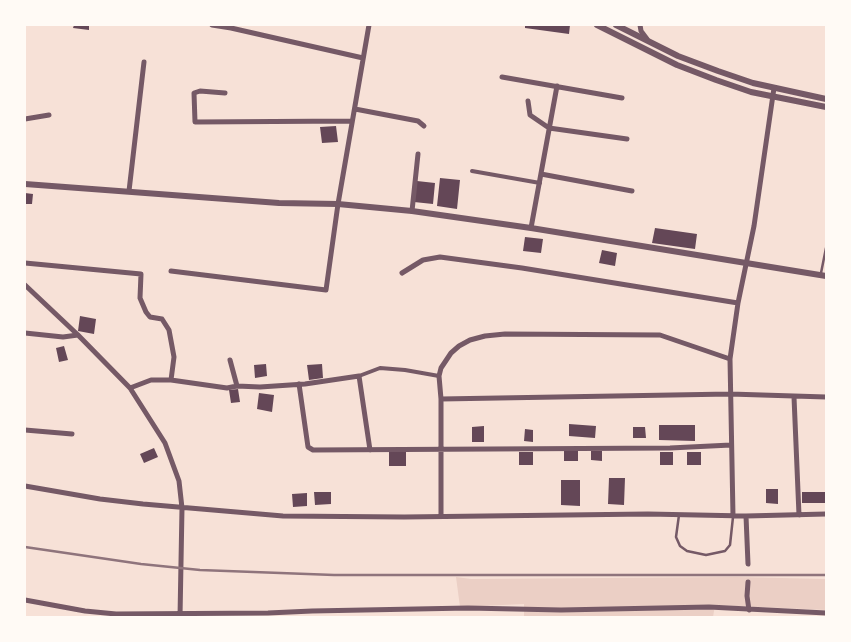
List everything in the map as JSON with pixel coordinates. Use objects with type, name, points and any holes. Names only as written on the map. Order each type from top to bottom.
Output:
[{"type":"street","points":[[212,25],[363,58]]},
{"type":"street","points":[[171,271],[326,290],[338,204],[370,25]]},
{"type":"street","points":[[596,25],[677,65],[724,83],[773,97],[826,108]]},
{"type":"street","points":[[616,25],[678,56],[718,71],[774,88],[826,99]]},
{"type":"street","points":[[640,25],[641,31],[649,42]]},
{"type":"street","points":[[129,191],[144,62]]},
{"type":"street","points":[[502,77],[622,98]]},
{"type":"street","points":[[531,228],[557,86]]},
{"type":"street","points":[[732,516],[730,359],[738,303],[748,263],[774,88]]},
{"type":"street","points":[[225,93],[200,91],[194,93],[195,122],[352,121]]},
{"type":"street","points":[[528,101],[530,115],[549,128],[627,139]]},
{"type":"street","points":[[355,109],[418,121],[424,126]]},
{"type":"street","points":[[25,118],[49,115]]},
{"type":"street","points":[[412,211],[418,154]]},
{"type":"street","points":[[472,171],[540,182]]},
{"type":"street","points":[[541,174],[632,191]]},
{"type":"street","points":[[25,184],[279,203],[338,204],[412,211],[531,228],[823,275]]},
{"type":"street","points":[[402,273],[423,260],[440,257],[522,268],[738,303]]},
{"type":"street","points":[[25,263],[141,274],[140,298],[146,312],[150,318],[162,319],[169,330],[174,357],[171,380]]},
{"type":"street","points":[[25,285],[130,388],[165,443],[179,481],[182,508],[180,615]]},
{"type":"street","points":[[25,333],[63,336],[78,335]]},
{"type":"street","points":[[441,515],[440,368],[451,353],[470,340],[505,334],[660,335],[730,359]]},
{"type":"street","points":[[230,360],[237,386]]},
{"type":"street","points":[[130,388],[151,380],[171,380],[215,387],[260,387],[298,384],[359,376],[380,368],[439,376]]},
{"type":"street","points":[[359,376],[370,450]]},
{"type":"street","points":[[298,384],[308,447],[310,449],[670,448],[731,445]]},
{"type":"street","points":[[441,399],[730,394],[826,398]]},
{"type":"street","points":[[794,397],[799,515]]},
{"type":"street","points":[[25,430],[72,434]]},
{"type":"street","points":[[25,486],[100,499],[283,516],[746,516],[826,514]]},
{"type":"street","points":[[746,516],[748,564]]},
{"type":"street","points":[[748,582],[749,610]]},
{"type":"street","points":[[25,600],[85,611],[116,614],[180,615],[468,608],[561,610],[709,608],[826,613]]},
{"type":"lane","points":[[823,275],[826,248]]},
{"type":"lane","points":[[679,515],[676,537],[680,546],[687,551],[706,555],[725,551],[730,545],[732,516]]},
{"type":"shaded area","points":[[456,577],[471,579],[736,577],[826,579],[826,610],[715,605],[713,617],[524,617],[524,604],[460,607]]},
{"type":"building","points":[[74,25],[89,25],[89,30],[73,28]]},
{"type":"building","points":[[525,25],[570,25],[569,34],[525,28]]},
{"type":"building","points":[[336,126],[338,142],[322,143],[320,127]]},
{"type":"building","points":[[440,178],[460,180],[457,209],[437,206]]},
{"type":"building","points":[[417,181],[435,183],[433,204],[414,202]]},
{"type":"building","points":[[25,193],[33,194],[32,204],[25,204]]},
{"type":"building","points":[[655,228],[697,234],[695,249],[652,243]]},
{"type":"building","points":[[525,237],[543,239],[541,253],[523,251]]},
{"type":"building","points":[[602,250],[617,253],[615,266],[599,263]]},
{"type":"building","points":[[80,316],[96,319],[94,334],[78,331]]},
{"type":"building","points":[[64,346],[68,360],[59,362],[56,348]]},
{"type":"building","points":[[266,364],[267,376],[255,378],[254,365]]},
{"type":"building","points":[[322,364],[323,378],[309,380],[307,365]]},
{"type":"building","points":[[238,389],[240,402],[231,403],[229,390]]},
{"type":"building","points":[[259,393],[274,395],[272,412],[257,409]]},
{"type":"building","points":[[569,424],[596,426],[595,438],[569,436]]},
{"type":"building","points":[[659,425],[695,425],[695,441],[659,440]]},
{"type":"building","points":[[484,426],[484,442],[472,442],[472,427]]},
{"type":"building","points":[[633,427],[645,427],[646,438],[633,438]]},
{"type":"building","points":[[525,429],[533,430],[533,442],[524,441]]},
{"type":"building","points":[[154,448],[158,457],[144,463],[140,454]]},
{"type":"building","points":[[389,451],[406,452],[406,466],[389,466]]},
{"type":"building","points":[[564,451],[578,451],[578,461],[564,461]]},
{"type":"building","points":[[591,451],[602,451],[602,461],[591,460]]},
{"type":"building","points":[[519,452],[533,452],[533,465],[519,465]]},
{"type":"building","points":[[660,452],[673,452],[673,465],[660,465]]},
{"type":"building","points":[[687,452],[701,452],[701,465],[687,465]]},
{"type":"building","points":[[609,478],[625,478],[624,505],[608,504]]},
{"type":"building","points":[[561,480],[580,480],[580,506],[561,505]]},
{"type":"building","points":[[766,489],[778,489],[778,504],[766,503]]},
{"type":"building","points":[[314,492],[331,492],[331,504],[315,505]]},
{"type":"building","points":[[802,492],[826,492],[826,503],[802,503]]},
{"type":"building","points":[[307,493],[307,506],[293,507],[292,494]]},
{"type":"railway","points":[[25,547],[141,564],[200,570],[334,575],[826,575]]}]
